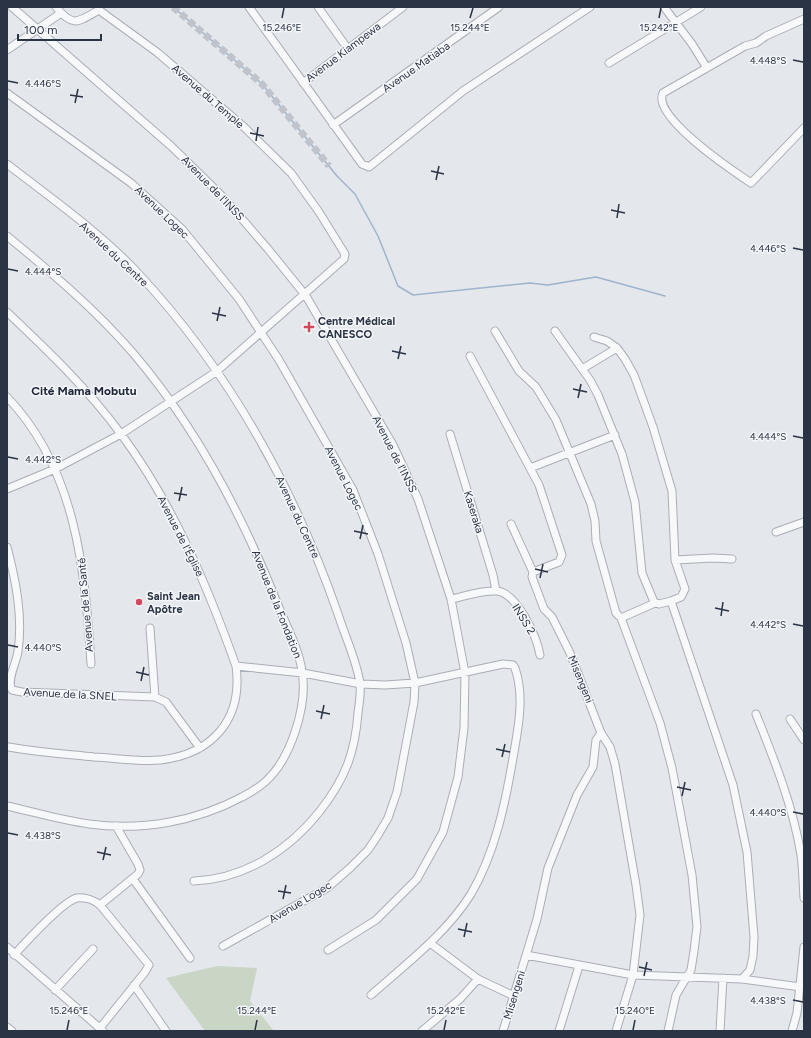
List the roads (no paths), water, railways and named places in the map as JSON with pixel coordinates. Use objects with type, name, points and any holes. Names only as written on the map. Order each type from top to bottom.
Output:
[{"type":"street","name":"Avenue de l'INSS","points":[[12,7],[171,146],[219,192],[268,249],[304,295],[393,445],[418,499],[451,599],[465,673],[464,728],[458,777],[443,832],[417,879],[376,920],[328,950]]},
{"type":"street","points":[[7,50],[61,13],[56,7]]},
{"type":"street","points":[[249,7],[362,164],[369,167],[463,92],[590,7]]},
{"type":"street","name":"Avenue Kiampewa","points":[[303,83],[403,7]]},
{"type":"street","name":"Avenue Matiaba","points":[[333,125],[499,7]]},
{"type":"street","points":[[664,7],[674,23],[692,44],[707,68]]},
{"type":"street","points":[[609,63],[701,7]]},
{"type":"street","points":[[320,8],[348,49]]},
{"type":"street","name":"Avenue du Temple","points":[[61,13],[68,20],[79,22],[99,10],[158,53],[244,127],[291,173],[320,212],[346,254],[344,259],[304,295]]},
{"type":"street","points":[[804,19],[766,36],[756,43],[745,46],[663,93],[661,96],[662,106],[677,125],[718,159],[751,183],[804,128]]},
{"type":"street","name":"Avenue Logec","points":[[7,93],[131,183],[182,229],[211,263],[262,332],[353,490],[378,554],[393,599],[415,683],[409,734],[397,792],[388,818],[368,850],[350,868],[326,888],[223,946]]},
{"type":"street","name":"Avenue du Centre","points":[[7,164],[81,222],[134,269],[191,336],[216,372],[258,438],[297,510],[321,568],[360,684],[356,738],[351,757],[344,776],[329,800],[309,825],[272,855],[256,864],[219,879],[194,880]]},
{"type":"street","name":"Avenue de la Fondation","points":[[7,236],[67,285],[105,323],[133,354],[171,402],[207,457],[244,524],[260,559],[298,655],[303,673],[302,702],[293,738],[285,756],[266,782],[231,803],[192,818],[174,822],[116,826],[89,824],[7,806]]},
{"type":"street","points":[[7,489],[55,469],[121,434],[171,402],[216,372],[304,295]]},
{"type":"street","name":"Avenue de l'Église","points":[[7,312],[85,389],[121,434],[158,491],[205,584],[236,666],[237,690],[232,713],[213,739],[200,748],[179,756],[160,760],[136,760],[38,752],[9,747]]},
{"type":"street","points":[[495,331],[519,371],[536,387],[556,420],[591,504],[596,541],[616,613],[621,618],[660,723],[672,768],[692,875],[697,927],[691,970],[676,995],[668,1031]]},
{"type":"street","points":[[556,331],[598,395],[622,454],[634,497],[642,573],[655,603]]},
{"type":"street","points":[[594,337],[617,348],[634,375],[653,427],[670,483],[676,560],[685,589],[681,597],[659,604],[655,603],[621,618]]},
{"type":"street","points":[[582,369],[617,348]]},
{"type":"street","points":[[470,356],[544,496],[562,555],[559,562],[533,572]]},
{"type":"street","name":"Avenue de la Santé","points":[[7,397],[28,421],[41,441],[55,469],[67,503],[82,561],[90,664]]},
{"type":"street","name":"Kaseraka","points":[[450,434],[493,575],[496,591]]},
{"type":"street","points":[[530,468],[615,435]]},
{"type":"street","points":[[776,532],[804,522]]},
{"type":"street","name":"Misengeni","points":[[503,1031],[526,955],[548,868],[577,795],[593,767],[596,740],[601,733],[570,653],[552,617],[542,604],[532,577],[533,572],[511,524]]},
{"type":"street","name":"Avenue de la SNEL","points":[[7,547],[19,605],[20,628],[18,652],[10,684],[12,690],[22,692],[155,697]]},
{"type":"street","points":[[676,560],[713,558],[732,559]]},
{"type":"street","points":[[451,599],[496,591]]},
{"type":"street","name":"INSS 2","points":[[496,591],[508,595],[520,610],[536,638],[540,655]]},
{"type":"street","points":[[671,601],[733,784],[747,852],[754,937],[753,956],[750,970],[742,979]]},
{"type":"street","points":[[150,628],[155,697],[166,702],[200,748]]},
{"type":"street","points":[[236,666],[303,673],[360,684],[385,685],[415,683],[504,664],[513,665],[517,673],[520,700],[519,723],[503,810],[488,857],[470,895],[450,921],[430,943],[371,995]]},
{"type":"street","points":[[756,714],[772,754],[789,804],[803,857],[804,898]]},
{"type":"street","points":[[790,719],[804,740]]},
{"type":"street","points":[[601,733],[610,747],[615,764],[640,915],[633,975],[616,1031]]},
{"type":"street","points":[[100,905],[133,879],[140,870],[116,826]]},
{"type":"street","points":[[133,879],[190,958]]},
{"type":"street","points":[[7,948],[14,955],[101,1029],[149,965],[100,905],[84,898],[74,898],[47,921],[14,955]]},
{"type":"street","points":[[430,943],[478,979],[514,996]]},
{"type":"street","points":[[792,1031],[801,987],[804,947]]},
{"type":"street","points":[[55,990],[93,948]]},
{"type":"street","points":[[526,955],[633,975],[742,979],[801,987]]},
{"type":"street","points":[[559,1031],[579,966]]},
{"type":"street","points":[[720,1031],[723,978]]},
{"type":"street","points":[[422,1031],[460,999],[478,979]]},
{"type":"street","points":[[134,985],[166,1031]]},
{"type":"street","points":[[7,1027],[12,1031]]},
{"type":"waterway","points":[[173,7],[262,84],[337,176],[355,194],[378,236],[398,286],[413,295],[530,283],[548,285],[596,277],[665,296]]},
{"type":"tunnel","points":[[173,7],[262,84],[329,166]]},
{"type":"place","name":"Centre Médical CANESCO","points":[[309,327]]},
{"type":"place","name":"Saint Jean Apôtre","points":[[139,602]]},
{"type":"district","name":"Cité Mama Mobutu","points":[[84,391]]}]
